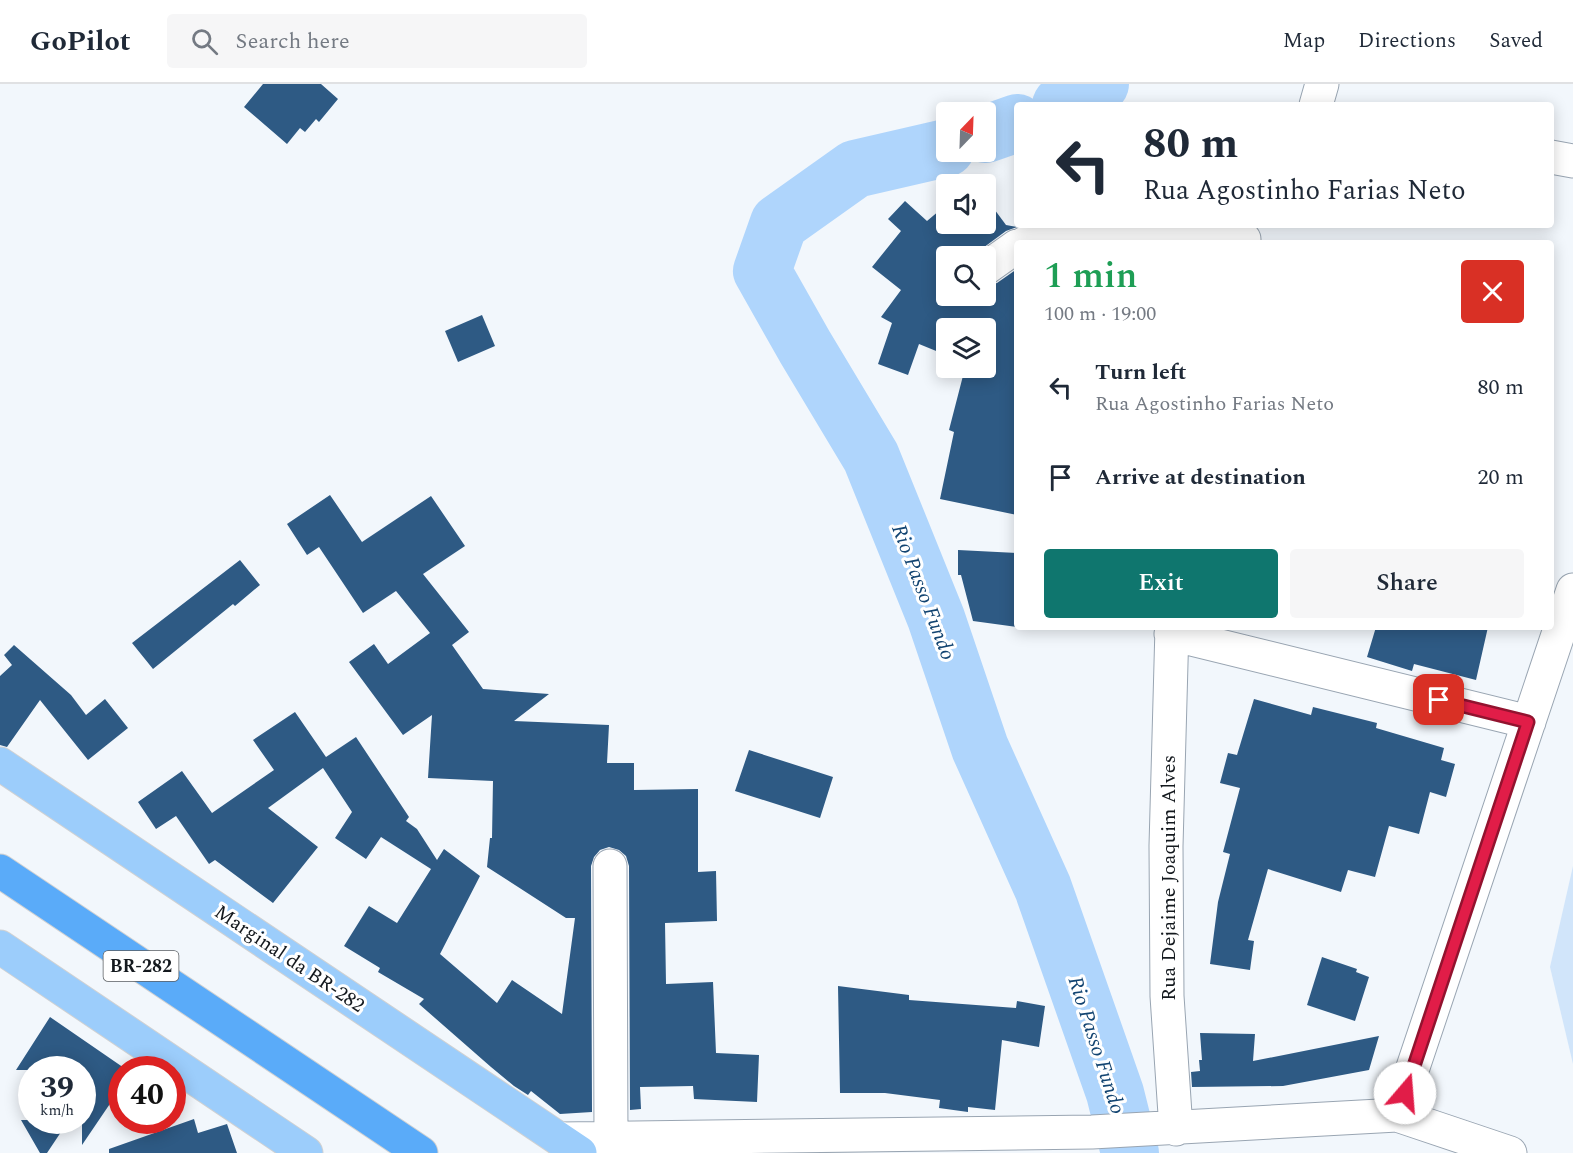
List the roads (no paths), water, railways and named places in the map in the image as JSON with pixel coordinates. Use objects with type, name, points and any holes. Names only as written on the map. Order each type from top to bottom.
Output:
[{"type":"highway","name":"BR-282","points":[[0,871],[421,1153]]},
{"type":"main road","name":"Marginal da BR-282","points":[[0,764],[570,1146]]},
{"type":"main road","points":[[0,947],[306,1153]]},
{"type":"street","points":[[1317,102],[1322,84]]},
{"type":"street","points":[[1554,158],[1573,161]]},
{"type":"street","points":[[1040,240],[1056,237],[1119,240],[1246,236]]},
{"type":"street","points":[[996,261],[1014,248]]},
{"type":"street","points":[[1397,1115],[1573,590]]},
{"type":"street","points":[[1172,631],[1528,722]]},
{"type":"street","name":"Rua Dejaime Joaquim Alves","points":[[1162,1129],[1167,996],[1166,846],[1172,631]]},
{"type":"street","points":[[610,866],[611,1139]]},
{"type":"street","points":[[570,1146],[611,1139],[1092,1132],[1397,1115],[1510,1153]]},
{"type":"waterway","name":"Rio Passo Fundo","points":[[1067,102],[1100,84]]},
{"type":"waterway","name":"Rio Passo Fundo","points":[[996,130],[1014,124]]},
{"type":"waterway","name":"Rio Passo Fundo","points":[[936,150],[855,169],[779,223],[762,271],[871,457],[936,618],[980,748],[1043,888],[1115,1093],[1130,1153]]}]
